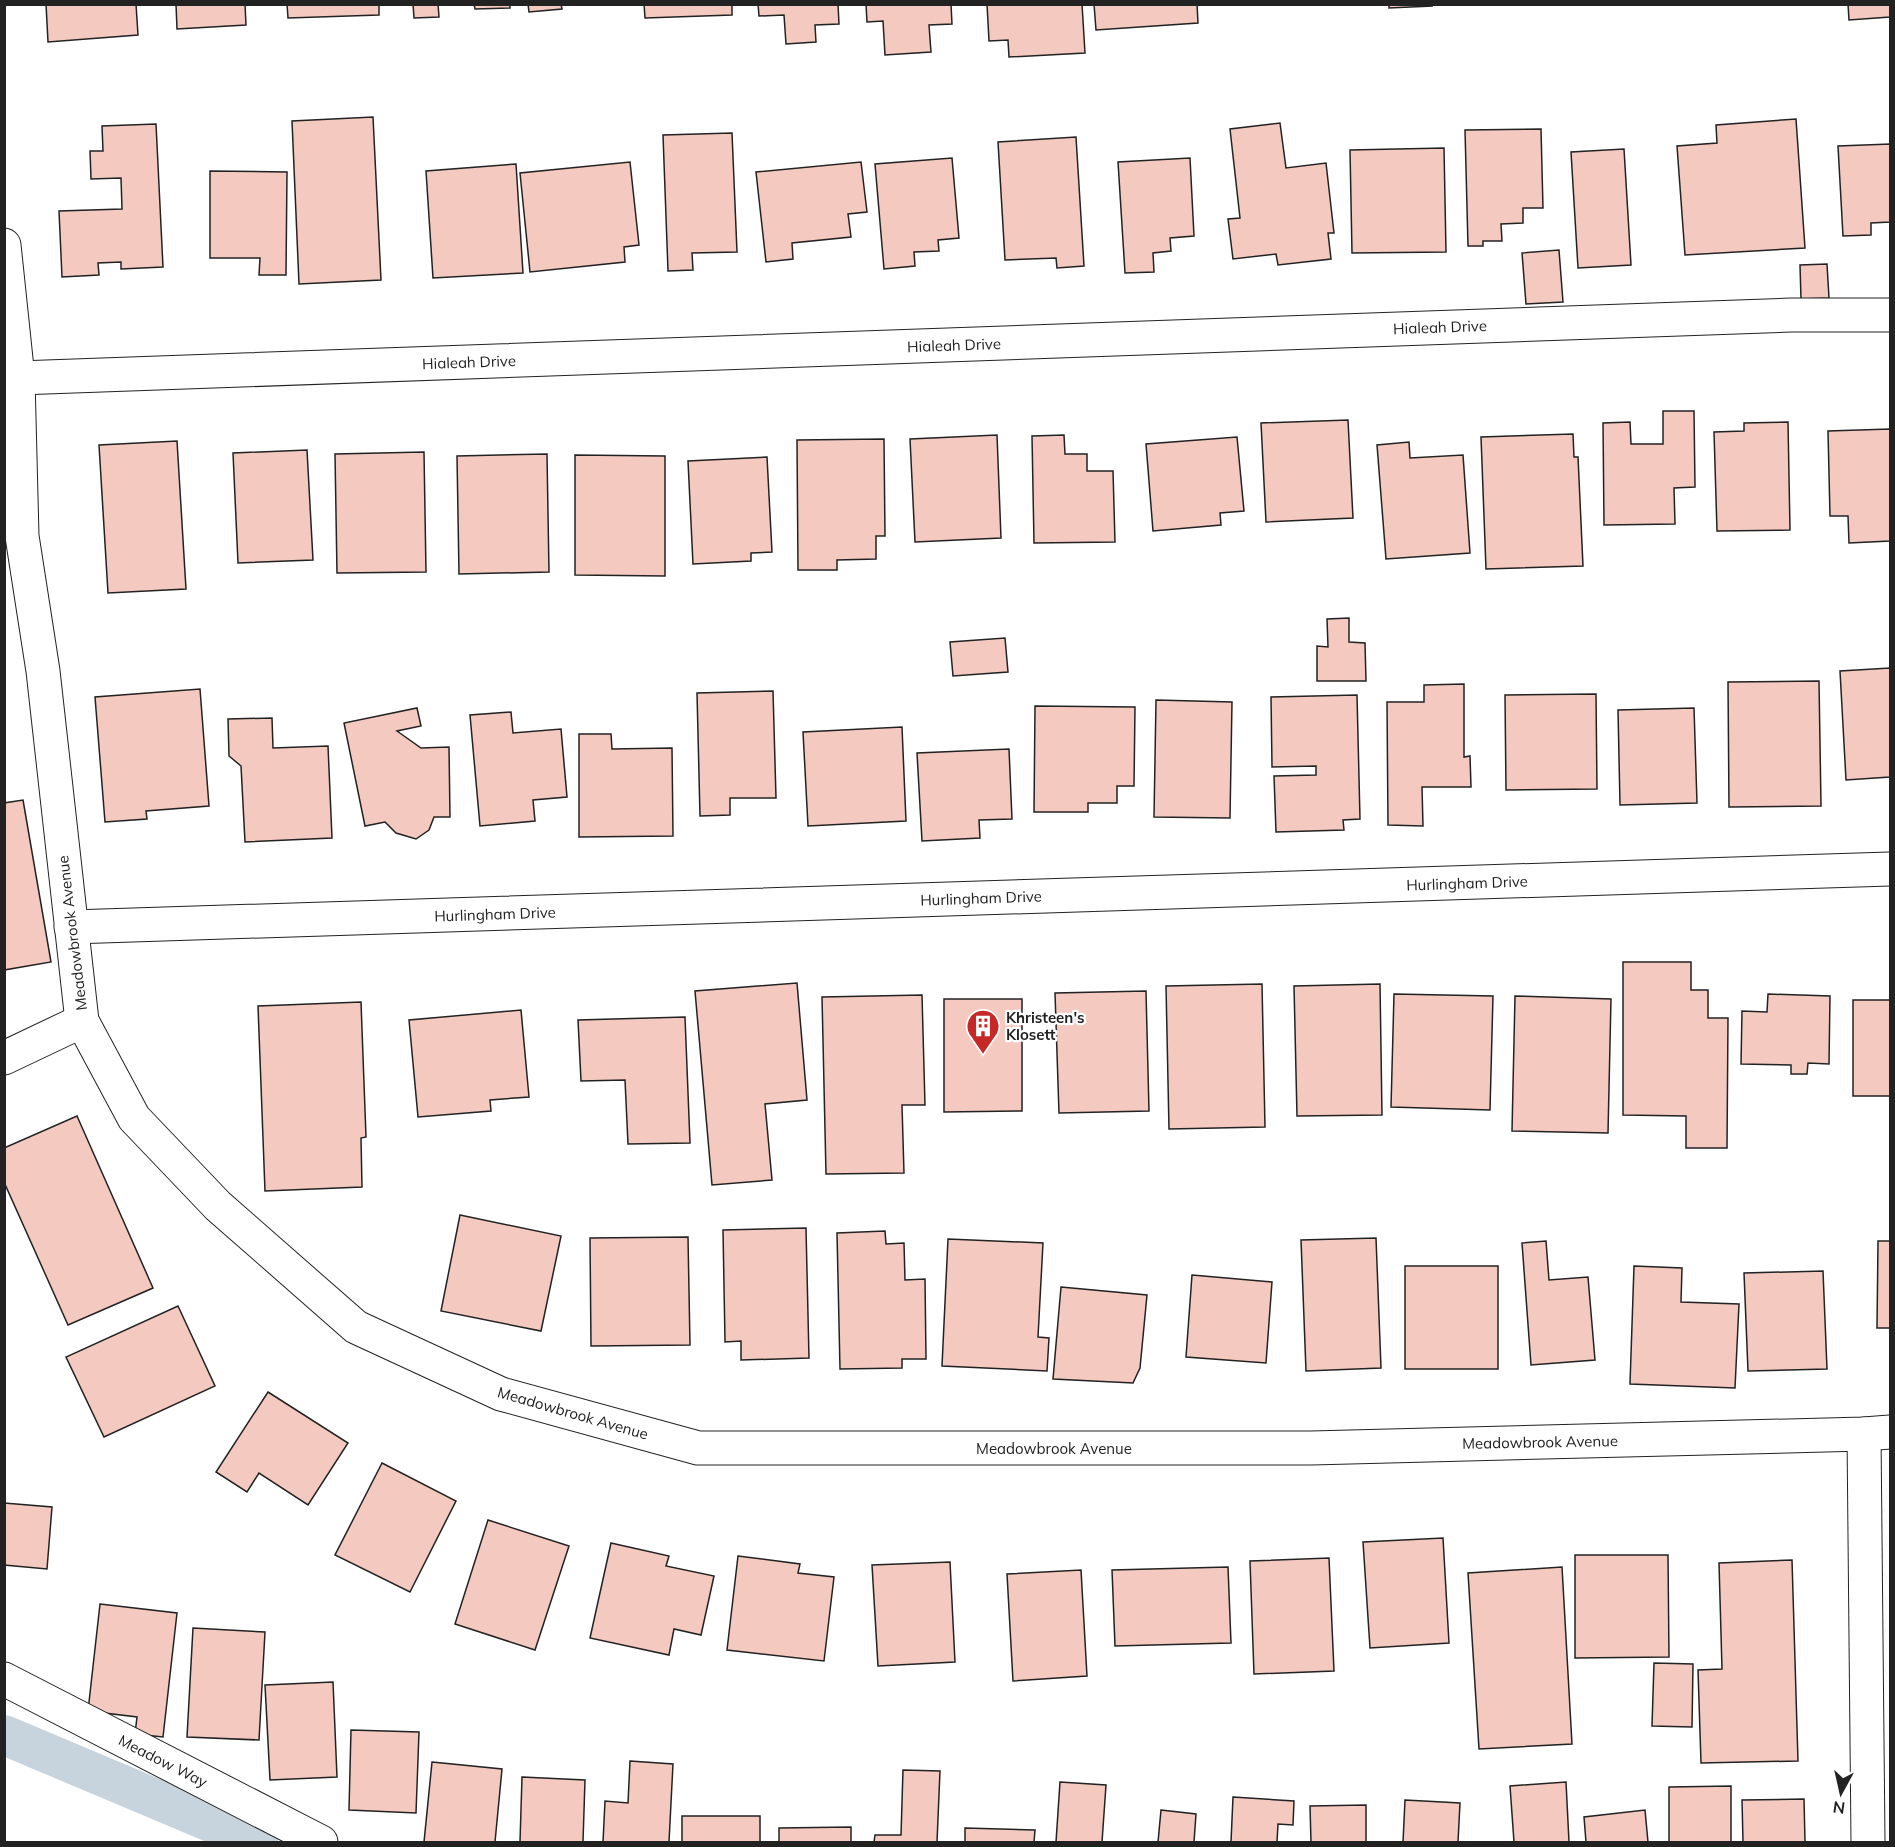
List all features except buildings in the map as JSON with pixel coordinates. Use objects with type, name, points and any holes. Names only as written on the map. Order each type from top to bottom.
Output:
[{"type":"street","name":"Meadowbrook Avenue","points":[[4,245],[18,378],[14,538],[43,671],[82,1022],[134,1118],[218,1206],[356,1327],[501,1394],[698,1448],[1311,1448],[1877,1433]]},
{"type":"street","name":"Hialeah Drive","points":[[18,378],[1767,316],[1890,315]]},
{"type":"street","name":"Hurlingham Drive","points":[[71,927],[1890,869]]},
{"type":"street","points":[[4,1058],[82,1022]]},
{"type":"street","points":[[1868,1842],[1877,1433]]},
{"type":"street","name":"Meadow Way","points":[[4,1679],[321,1842]]},
{"type":"waterway","points":[[4,1735],[258,1842]]},
{"type":"place","name":"Khristeen's Klosett","points":[[983,1055]]}]
